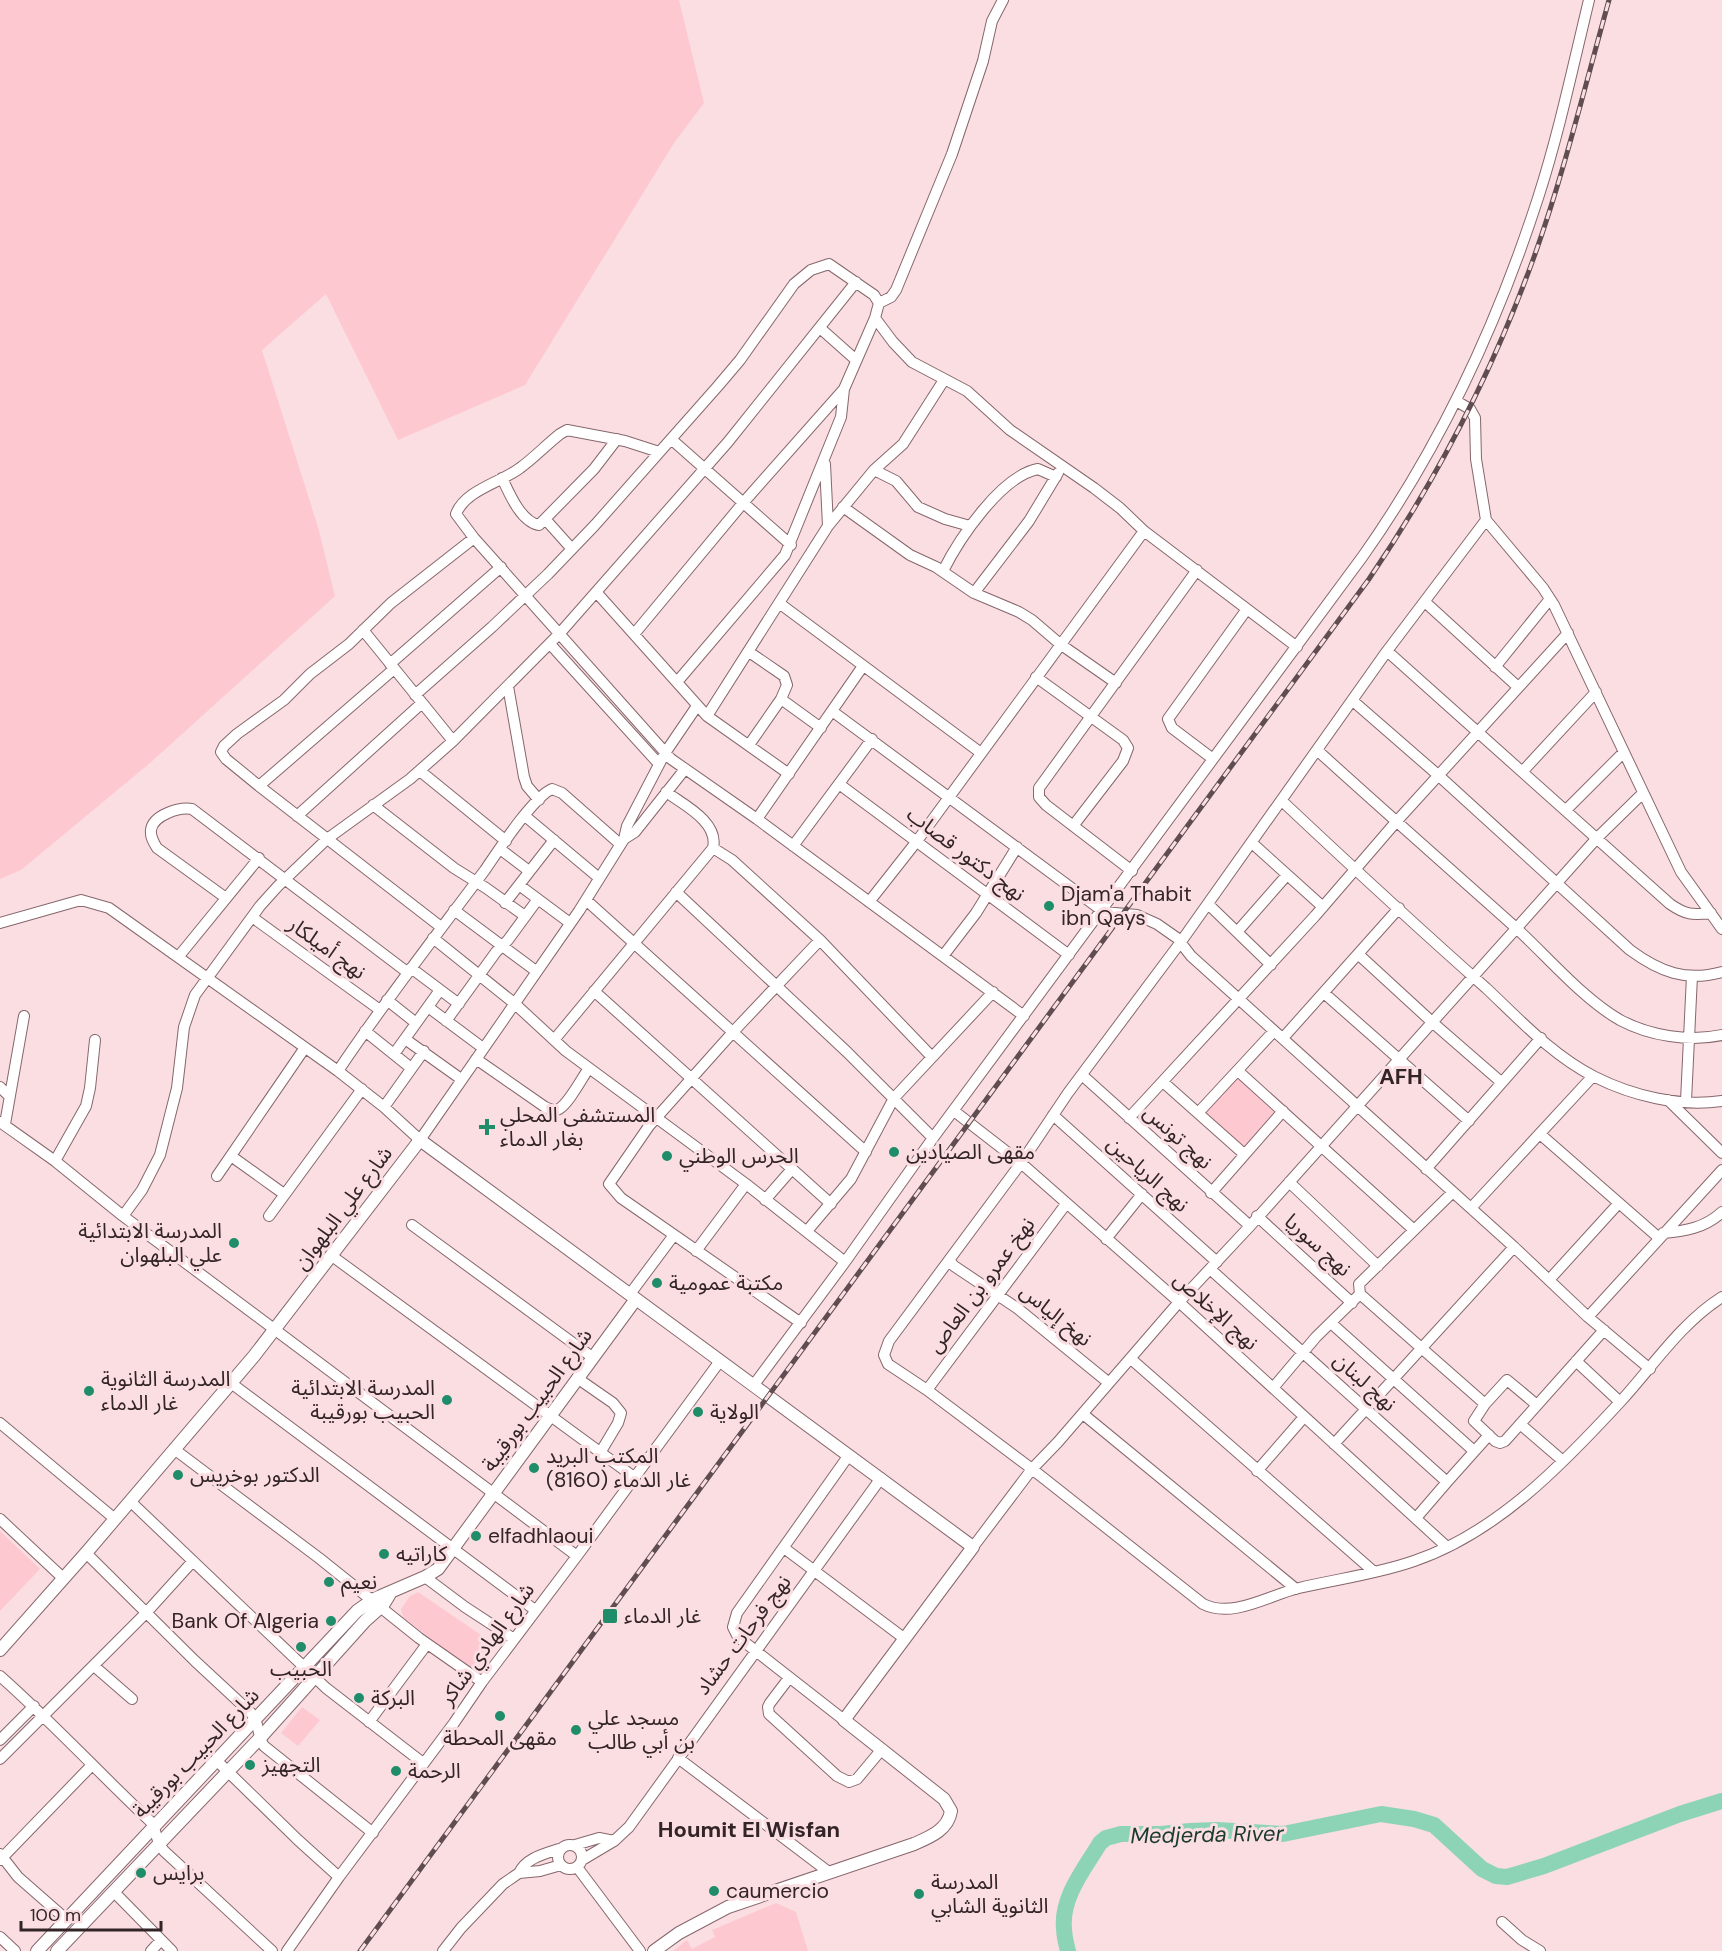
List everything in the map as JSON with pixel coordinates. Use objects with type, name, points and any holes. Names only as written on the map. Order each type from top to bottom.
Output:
[{"type":"street","points":[[677,682],[770,574],[791,544],[841,417],[844,389],[875,318],[879,303],[891,297],[896,290],[948,164],[983,62],[992,21],[1003,0]]},
{"type":"street","points":[[753,1386],[801,1323],[933,1138],[1297,647],[1409,487],[1456,401],[1491,325],[1539,197],[1589,0]]},
{"type":"street","points":[[297,816],[527,596],[572,549],[740,360],[802,276],[811,270],[829,264],[873,295],[879,303]]},
{"type":"street","points":[[123,1216],[142,1190],[160,1155],[177,1088],[184,1027],[195,995],[252,917],[286,878],[327,840],[420,771],[550,644],[704,469],[856,282]]},
{"type":"street","points":[[875,318],[912,362],[967,391],[1010,430],[1120,508],[1144,531],[1297,647]]},
{"type":"street","points":[[820,328],[856,360]]},
{"type":"street","points":[[707,716],[828,526],[874,470],[903,444],[944,380]]},
{"type":"street","points":[[635,633],[743,503],[844,389]]},
{"type":"street","points":[[1456,401],[1470,409],[1475,418],[1476,459],[1486,520],[1531,572],[1550,599],[1681,872],[1722,929]]},
{"type":"street","points":[[659,452],[616,439],[567,430],[518,471],[477,493],[456,512],[458,520],[664,753],[1024,1016]]},
{"type":"street","points":[[502,478],[513,499],[530,521],[539,525],[594,469],[616,439]]},
{"type":"street","points":[[671,439],[791,544]]},
{"type":"street","points":[[825,458],[828,526]]},
{"type":"street","points":[[974,593],[1029,520],[1062,465]]},
{"type":"street","points":[[943,571],[970,526],[1016,478],[1038,469],[1056,477]]},
{"type":"street","points":[[874,470],[896,481],[918,507],[945,519],[970,526]]},
{"type":"street","points":[[843,507],[903,551],[943,571],[974,593],[1025,616],[1060,644],[1116,682]]},
{"type":"street","points":[[546,520],[572,549]]},
{"type":"street","points":[[1486,520],[1388,651],[1318,752],[1053,1115],[1021,1163],[889,1341],[885,1358],[888,1364],[927,1390],[1032,1469],[1184,1590],[1213,1609],[1223,1610],[1296,1589],[1416,1561],[1447,1547],[1479,1528],[1520,1501],[1563,1461],[1620,1402],[1692,1320],[1722,1298]]},
{"type":"street","points":[[869,902],[917,841],[1144,531]]},
{"type":"street","points":[[441,927],[259,786],[226,759],[222,754],[222,749],[245,728],[284,700],[310,674],[363,630],[391,603],[474,538]]},
{"type":"street","points":[[259,786],[501,567]]},
{"type":"street","points":[[1132,871],[1041,801],[1039,788],[1197,570]]},
{"type":"street","points":[[597,593],[707,716],[789,774]]},
{"type":"street","points":[[1495,667],[1550,599]]},
{"type":"street","points":[[1425,602],[1518,687]]},
{"type":"street","points":[[779,603],[981,753]]},
{"type":"street","points":[[1213,759],[1172,728],[1168,719],[1247,609]]},
{"type":"street","points":[[363,630],[453,741]]},
{"type":"street","points":[[1129,1118],[1323,908],[1396,822],[1568,633]]},
{"type":"street","points":[[550,644],[659,764]]},
{"type":"street","points":[[1388,651],[1678,909],[1695,915],[1711,913]]},
{"type":"street","points":[[749,652],[784,676],[787,686],[781,699],[749,745]]},
{"type":"street","points":[[757,819],[863,666]]},
{"type":"street","points":[[1036,677],[1123,740],[1128,748],[1123,761],[1073,826]]},
{"type":"street","points":[[508,686],[525,783],[539,800]]},
{"type":"street","points":[[1523,771],[1596,692]]},
{"type":"street","points":[[781,699],[820,728]]},
{"type":"street","points":[[1353,701],[1630,950],[1650,965],[1692,976],[1722,972]]},
{"type":"street","name":"شارع علي البلهوان","points":[[0,1650],[86,1553],[275,1330],[420,1140],[586,900],[622,842],[626,829],[664,753],[697,706]]},
{"type":"street","points":[[832,711],[1102,911],[1137,915],[1165,928],[1191,956],[1514,1247],[1588,1317],[1650,1369]]},
{"type":"street","points":[[793,846],[872,739]]},
{"type":"street","points":[[1318,752],[1516,928],[1597,1004],[1621,1020],[1649,1031],[1688,1038],[1722,1035]]},
{"type":"street","points":[[1566,810],[1624,753]]},
{"type":"street","points":[[338,1071],[409,970],[539,800],[552,789],[562,793],[622,842],[635,832],[685,769]]},
{"type":"street","points":[[420,771],[529,871]]},
{"type":"street","name":"نهج دكتور قصاب","points":[[839,784],[1069,955]]},
{"type":"street","points":[[554,1040],[713,848],[714,839],[709,826],[666,792]]},
{"type":"street","points":[[844,1720],[1032,1469],[1398,1058],[1597,838],[1643,793]]},
{"type":"street","points":[[1282,801],[1355,870],[1567,1060],[1593,1076],[1625,1090],[1668,1100],[1722,1101]]},
{"type":"street","points":[[373,805],[454,868],[525,916]]},
{"type":"street","points":[[226,898],[157,848],[152,840],[151,830],[154,822],[178,809],[192,809],[409,970],[459,1004]]},
{"type":"street","points":[[525,816],[599,878]]},
{"type":"street","points":[[505,903],[554,840]]},
{"type":"street","points":[[1252,843],[1323,908]]},
{"type":"street","points":[[943,956],[976,913],[1017,847]]},
{"type":"street","points":[[713,848],[732,860],[820,940],[932,1058]]},
{"type":"street","points":[[179,956],[259,858]]},
{"type":"street","points":[[1237,932],[1287,875]]},
{"type":"street","points":[[519,885],[570,923]]},
{"type":"street","points":[[676,892],[894,1098],[933,1138]]},
{"type":"street","points":[[446,1021],[538,899]]},
{"type":"street","points":[[0,923],[81,900],[109,908],[338,1071],[384,1107],[420,1140],[973,1547]]},
{"type":"street","points":[[586,900],[866,1152]]},
{"type":"street","points":[[1208,904],[1270,965]]},
{"type":"street","points":[[1198,1113],[1238,1071],[1324,993],[1399,908]]},
{"type":"street","points":[[454,910],[536,971]]},
{"type":"street","name":"نهج أميلكار","points":[[252,917],[380,1010]]},
{"type":"street","points":[[433,938],[481,975],[589,1068],[746,1184],[845,1262]]},
{"type":"street","points":[[801,1323],[621,1198],[609,1184],[641,1136],[733,1032],[820,940]]},
{"type":"street","points":[[1358,954],[1502,1082]]},
{"type":"street","points":[[1686,1101],[1692,976]]},
{"type":"street","points":[[394,1054],[440,990]]},
{"type":"street","points":[[594,991],[831,1204]]},
{"type":"street","points":[[807,1231],[851,1179],[894,1098],[993,992]]},
{"type":"street","points":[[1324,993],[1469,1121]]},
{"type":"street","points":[[387,1000],[416,1023]]},
{"type":"street","points":[[428,1007],[483,1048]]},
{"type":"street","points":[[24,1016],[2,1123],[577,1556]]},
{"type":"street","points":[[365,1031],[411,1068]]},
{"type":"street","points":[[1426,1168],[1541,1038]]},
{"type":"street","points":[[405,1039],[461,1079]]},
{"type":"street","points":[[55,1161],[86,1106],[95,1040]]},
{"type":"street","points":[[217,1176],[304,1049]]},
{"type":"street","points":[[384,1107],[424,1051]]},
{"type":"street","points":[[476,1059],[545,1107],[554,1110],[561,1108],[589,1068]]},
{"type":"street","points":[[1238,1071],[1414,1230]]},
{"type":"street","name":"نهج تونس","points":[[1082,1075],[1250,1226]]},
{"type":"street","points":[[1471,1208],[1593,1076]]},
{"type":"street","points":[[1163,1083],[1244,1154]]},
{"type":"street","points":[[0,1087],[9,1096]]},
{"type":"street","points":[[269,1216],[362,1089]]},
{"type":"street","points":[[1668,1100],[1722,1152]]},
{"type":"street","name":"نهج الإخلاص","points":[[954,1111],[1021,1163],[1179,1302],[1447,1547]]},
{"type":"street","points":[[1211,1193],[1283,1111]]},
{"type":"street","name":"نهج الرياحين","points":[[1053,1115],[1142,1194],[1213,1265]]},
{"type":"street","points":[[1540,1134],[1619,1203],[1661,1236],[1695,1229],[1716,1218],[1722,1212]]},
{"type":"street","points":[[231,1156],[284,1194]]},
{"type":"street","points":[[765,1200],[792,1169]]},
{"type":"street","points":[[1588,1317],[1722,1170]]},
{"type":"street","points":[[1289,1182],[1378,1266]]},
{"type":"street","points":[[696,1251],[746,1184]]},
{"type":"street","points":[[1453,1192],[1359,1284],[1360,1294],[1485,1404]]},
{"type":"street","points":[[1106,1239],[1142,1194]]},
{"type":"street","points":[[1549,1280],[1619,1203]]},
{"type":"street","name":"نهخ عمرو بن العاص","points":[[927,1390],[1066,1204]]},
{"type":"street","name":"نهج سوريا","points":[[1257,1216],[1352,1303]]},
{"type":"street","points":[[412,1225],[592,1357]]},
{"type":"street","points":[[633,1296],[674,1235]]},
{"type":"street","points":[[1335,1444],[1514,1247]]},
{"type":"street","points":[[332,1256],[634,1477]]},
{"type":"street","name":"نهخ إلياس","points":[[949,1260],[987,1289],[998,1294],[1109,1383]]},
{"type":"street","name":"نهج لبنان","points":[[1213,1265],[1304,1353],[1447,1482]]},
{"type":"street","points":[[1273,1388],[1316,1336],[1360,1294]]},
{"type":"street","name":"شارع الحبيب بورقيبة","points":[[57,1951],[226,1771],[260,1738],[315,1677],[375,1604],[391,1592],[438,1569],[550,1416],[633,1296]]},
{"type":"street","points":[[1331,1323],[1474,1451]]},
{"type":"street","points":[[1537,1405],[1507,1380],[1485,1404],[1474,1421],[1495,1441],[1503,1443],[1537,1405],[1576,1361],[1604,1330]]},
{"type":"street","points":[[1131,1359],[1373,1571]]},
{"type":"street","name":"شارع الهادي شاكر","points":[[287,1951],[720,1360]]},
{"type":"street","points":[[1576,1361],[1620,1402]]},
{"type":"street","points":[[577,1378],[613,1403],[621,1413],[618,1424],[600,1453]]},
{"type":"street","points":[[231,1383],[535,1610]]},
{"type":"street","points":[[1083,1414],[1296,1589]]},
{"type":"street","points":[[1257,1471],[1304,1417]]},
{"type":"street","points":[[0,1423],[114,1519]]},
{"type":"street","points":[[1520,1424],[1563,1461]]},
{"type":"street","points":[[1416,1518],[1489,1435]]},
{"type":"street","points":[[174,1449],[319,1558],[427,1644],[482,1682]]},
{"type":"street","points":[[654,1951],[679,1933],[728,1907],[927,1839],[950,1818],[951,1811],[944,1799],[789,1678],[734,1631],[733,1622],[737,1612],[849,1455]]},
{"type":"street","name":"نهج فرحات حشاد","points":[[579,1863],[614,1841],[629,1827],[881,1478]]},
{"type":"street","points":[[130,1501],[344,1704],[423,1763]]},
{"type":"street","points":[[0,1519],[63,1578]]},
{"type":"street","points":[[784,1548],[905,1639]]},
{"type":"street","points":[[86,1553],[195,1661],[242,1703],[256,1719],[260,1738],[270,1752],[373,1833]]},
{"type":"street","points":[[0,1759],[147,1613],[193,1561]]},
{"type":"street","points":[[425,1577],[514,1639]]},
{"type":"street","name":"شارع الحبيب بورقيبة","points":[[37,1951],[357,1611],[375,1604]]},
{"type":"street","points":[[369,1722],[427,1644]]},
{"type":"street","points":[[94,1666],[132,1699]]},
{"type":"street","points":[[0,1676],[45,1716],[153,1826],[158,1843],[178,1865],[272,1951]]},
{"type":"street","points":[[789,1678],[770,1703],[769,1714],[837,1776],[849,1782],[857,1779],[882,1749]]},
{"type":"street","points":[[0,1740],[33,1706]]},
{"type":"street","points":[[678,1758],[830,1873]]},
{"type":"street","points":[[216,1760],[339,1877]]},
{"type":"street","points":[[67,1920],[18,1877],[1,1857],[92,1765]]},
{"type":"street","points":[[443,1951],[461,1928],[503,1884],[519,1873],[527,1862],[567,1845],[599,1838],[614,1841]]},
{"type":"street","points":[[575,1845],[581,1851],[579,1863],[640,1951]]},
{"type":"street","points":[[560,1849],[557,1858],[561,1865],[568,1869],[579,1863]]},
{"type":"street","points":[[519,1873],[540,1871],[561,1865]]},
{"type":"street","points":[[114,1892],[172,1951]]},
{"type":"street","points":[[1502,1922],[1522,1940],[1540,1951]]},
{"type":"street","points":[[0,1937],[15,1951]]},
{"type":"street","points":[[151,1951],[161,1940]]},
{"type":"shaded area","points":[[0,0],[679,0],[704,103],[674,143],[525,385],[398,440],[326,294],[262,350],[318,527],[335,596],[150,763],[21,870],[0,879]]},
{"type":"shaded area","points":[[1238,1076],[1276,1110],[1243,1147],[1205,1113]]},
{"type":"shaded area","points":[[0,1531],[40,1569],[0,1611]]},
{"type":"shaded area","points":[[418,1592],[484,1637],[489,1654],[475,1673],[403,1617],[401,1609],[410,1596]]},
{"type":"shaded area","points":[[302,1707],[320,1720],[298,1746],[281,1733]]},
{"type":"shaded area","points":[[776,1903],[796,1912],[808,1951],[673,1951],[687,1940],[692,1949],[715,1937],[712,1930]]},
{"type":"waterway","name":"Medjerda River","points":[[1068,1951],[1064,1934],[1064,1916],[1070,1894],[1100,1843],[1106,1838],[1121,1834],[1217,1830],[1283,1834],[1381,1814],[1414,1819],[1434,1825],[1482,1869],[1496,1876],[1507,1877],[1544,1866],[1680,1814],[1722,1801]]},
{"type":"railway","points":[[360,1951],[1369,579],[1394,541],[1418,503],[1462,423],[1518,299],[1555,194],[1609,0]]},
{"type":"place","name":"Djam'a Thabit ibn Qays","points":[[1049,906]]},
{"type":"place","name":"المستشفى المحلي بغار الدماء","points":[[487,1127]]},
{"type":"place","name":"مقهى الصيادين","points":[[894,1152]]},
{"type":"place","name":"الحرس الوطني","points":[[667,1156]]},
{"type":"place","name":"المدرسة الابتدائية علي البلهوان","points":[[234,1243]]},
{"type":"place","name":"مكتبة عمومية","points":[[657,1283]]},
{"type":"place","name":"المدرسة الثانوية غار الدماء","points":[[89,1391]]},
{"type":"place","name":"المدرسة الابتدائية الحبيب بورقيبة","points":[[447,1400]]},
{"type":"place","name":"الولاية","points":[[698,1412]]},
{"type":"place","name":"المكتب البريد غار الدماء (8160)","points":[[534,1468]]},
{"type":"place","name":"الدكتور بوخريس","points":[[178,1475]]},
{"type":"place","name":"elfadhlaoui","points":[[476,1536]]},
{"type":"place","name":"كاراتيه","points":[[384,1554]]},
{"type":"place","name":"نعيم","points":[[329,1582]]},
{"type":"place","name":"غار الدماء","points":[[610,1616]]},
{"type":"place","name":"Bank Of Algeria","points":[[331,1621]]},
{"type":"place","name":"الحبيب","points":[[301,1647]]},
{"type":"place","name":"البركة","points":[[359,1698]]},
{"type":"place","name":"مقهى المحطة","points":[[500,1716]]},
{"type":"place","name":"مسجد علي بن أبي طالب","points":[[576,1730]]},
{"type":"place","name":"التجهيز","points":[[250,1765]]},
{"type":"place","name":"الرحمة","points":[[396,1771]]},
{"type":"place","name":"برايس","points":[[141,1873]]},
{"type":"place","name":"caumercio","points":[[714,1891]]},
{"type":"place","name":"المدرسة الثانوية الشابي","points":[[919,1894]]},
{"type":"district","name":"AFH","points":[[1401,1076]]},
{"type":"district","name":"Houmit El Wisfan","points":[[749,1829]]}]
